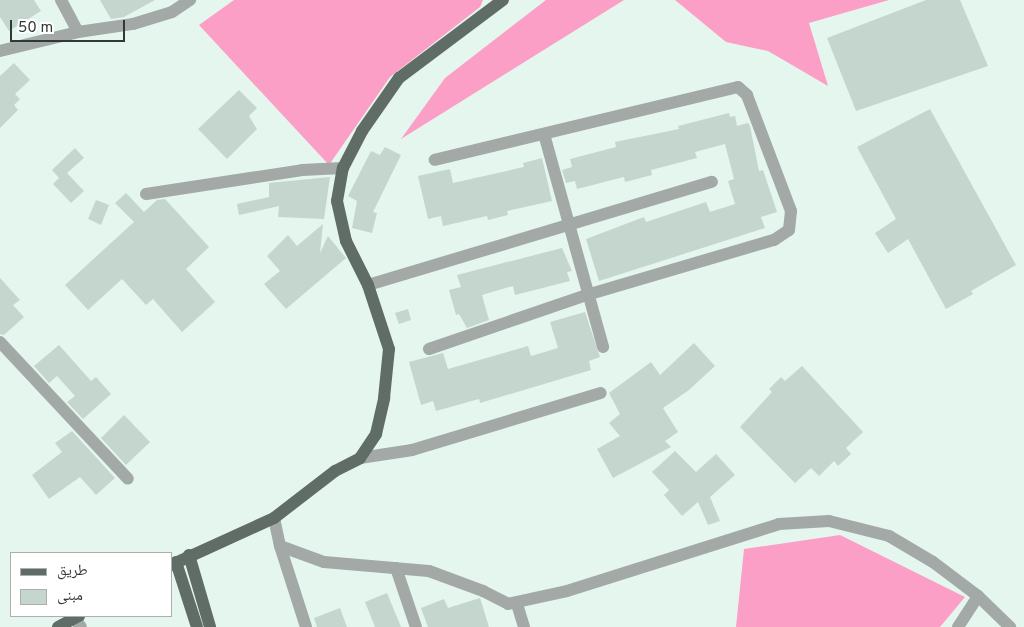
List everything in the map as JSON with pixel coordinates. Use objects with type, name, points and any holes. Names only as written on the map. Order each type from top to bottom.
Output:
[{"type":"main road","points":[[197,627],[174,563],[274,518],[335,471],[360,458],[376,434],[384,398],[389,349],[368,285],[346,241],[337,202],[343,168],[362,131],[398,78],[503,0]]},
{"type":"main road","points":[[189,555],[210,627]]},
{"type":"main road","points":[[58,627],[78,620]]},
{"type":"street","points":[[61,0],[78,32]]},
{"type":"street","points":[[0,51],[78,32],[133,24],[172,12],[187,1]]},
{"type":"street","points":[[428,349],[590,294],[774,240],[789,230],[791,211],[748,95],[738,87],[435,160]]},
{"type":"street","points":[[544,134],[571,224],[603,347]]},
{"type":"street","points":[[146,194],[302,170],[343,168]]},
{"type":"street","points":[[368,285],[712,182]]},
{"type":"street","points":[[0,342],[128,479]]},
{"type":"street","points":[[360,458],[412,450],[600,393]]},
{"type":"street","points":[[274,518],[280,546],[306,627]]},
{"type":"street","points":[[280,546],[324,562],[429,571],[483,591],[508,604],[517,604],[713,547],[779,524],[829,520],[889,536],[933,562],[978,596],[1010,627]]},
{"type":"street","points":[[396,568],[416,627]]},
{"type":"street","points":[[958,627],[978,596]]},
{"type":"street","points":[[517,604],[524,627]]},
{"type":"shaded area","points":[[234,0],[483,0],[480,7],[390,77],[329,165],[199,25]]},
{"type":"shaded area","points":[[546,0],[624,0],[401,139],[445,78]]},
{"type":"shaded area","points":[[675,0],[889,0],[809,23],[828,86],[768,51],[726,42]]},
{"type":"shaded area","points":[[840,535],[965,597],[940,627],[736,627],[744,549]]},
{"type":"building","points":[[0,0],[34,0],[41,11],[9,31],[0,17]]},
{"type":"building","points":[[100,0],[155,0],[124,17],[111,19]]},
{"type":"building","points":[[926,0],[960,0],[988,66],[856,111],[827,38]]},
{"type":"building","points":[[14,63],[30,80],[15,94],[20,99],[14,105],[18,110],[0,128],[0,76]]},
{"type":"building","points":[[239,90],[257,108],[249,116],[257,129],[227,159],[198,129]]},
{"type":"building","points":[[930,109],[1016,265],[971,291],[973,294],[946,309],[908,239],[888,253],[875,233],[896,219],[857,147]]},
{"type":"building","points":[[729,113],[730,117],[735,116],[737,126],[748,123],[750,126],[759,171],[763,170],[777,212],[761,217],[765,228],[599,281],[586,239],[644,217],[646,222],[706,202],[710,212],[735,204],[728,181],[734,179],[725,144],[695,152],[697,158],[651,170],[652,175],[625,182],[624,177],[577,189],[575,181],[566,183],[562,170],[572,167],[570,159],[616,147],[615,142],[679,129],[678,126]]},
{"type":"building","points":[[385,147],[401,155],[373,212],[377,213],[372,233],[352,228],[357,201],[348,196],[371,151],[380,155]]},
{"type":"building","points":[[75,148],[84,158],[67,173],[84,191],[71,203],[53,184],[59,178],[52,170]]},
{"type":"building","points":[[542,158],[552,201],[507,211],[508,215],[488,220],[487,216],[443,226],[441,216],[428,219],[418,176],[450,169],[453,183],[524,167],[523,163]]},
{"type":"building","points":[[330,177],[324,219],[278,217],[279,206],[239,215],[237,204],[269,197],[269,183]]},
{"type":"building","points":[[126,193],[144,212],[157,200],[165,199],[209,247],[186,269],[215,302],[182,332],[153,299],[146,305],[122,279],[88,310],[65,285],[134,222],[115,203]]},
{"type":"building","points":[[96,200],[109,205],[101,225],[88,219]]},
{"type":"building","points":[[323,224],[320,253],[328,236],[346,258],[286,309],[264,284],[280,271],[267,256],[288,235],[297,246]]},
{"type":"building","points":[[562,248],[572,271],[567,272],[570,281],[515,295],[513,286],[482,295],[489,320],[467,328],[459,314],[456,315],[449,290],[461,287],[457,275]]},
{"type":"building","points":[[0,278],[20,300],[13,305],[24,317],[4,335],[0,334]]},
{"type":"building","points":[[408,309],[411,320],[399,324],[395,313]]},
{"type":"building","points":[[585,312],[600,357],[589,361],[591,370],[480,403],[479,399],[436,411],[433,401],[421,405],[409,362],[443,353],[448,369],[528,346],[531,356],[558,348],[550,322]]},
{"type":"building","points":[[694,343],[715,366],[689,390],[663,408],[678,432],[665,441],[671,447],[613,478],[597,449],[620,436],[609,423],[620,414],[609,393],[651,362],[660,375]]},
{"type":"building","points":[[59,345],[91,381],[96,377],[111,394],[83,419],[67,402],[75,396],[57,376],[49,383],[34,366]]},
{"type":"building","points":[[802,366],[863,432],[846,448],[851,454],[838,466],[834,461],[819,476],[811,468],[795,483],[740,427],[772,392],[769,389],[781,377],[785,381]]},
{"type":"building","points":[[124,415],[150,442],[126,465],[101,438]]},
{"type":"building","points":[[72,431],[115,478],[96,495],[80,477],[49,499],[32,475],[62,452],[55,443]]},
{"type":"building","points":[[675,451],[696,472],[716,454],[735,475],[710,497],[720,521],[708,525],[698,502],[682,516],[664,495],[669,490],[652,472]]},
{"type":"building","points":[[387,593],[401,627],[375,627],[365,602]]},
{"type":"building","points":[[480,598],[489,627],[428,627],[421,608],[444,599],[448,608]]},
{"type":"building","points":[[340,608],[347,627],[317,627],[314,618]]}]
